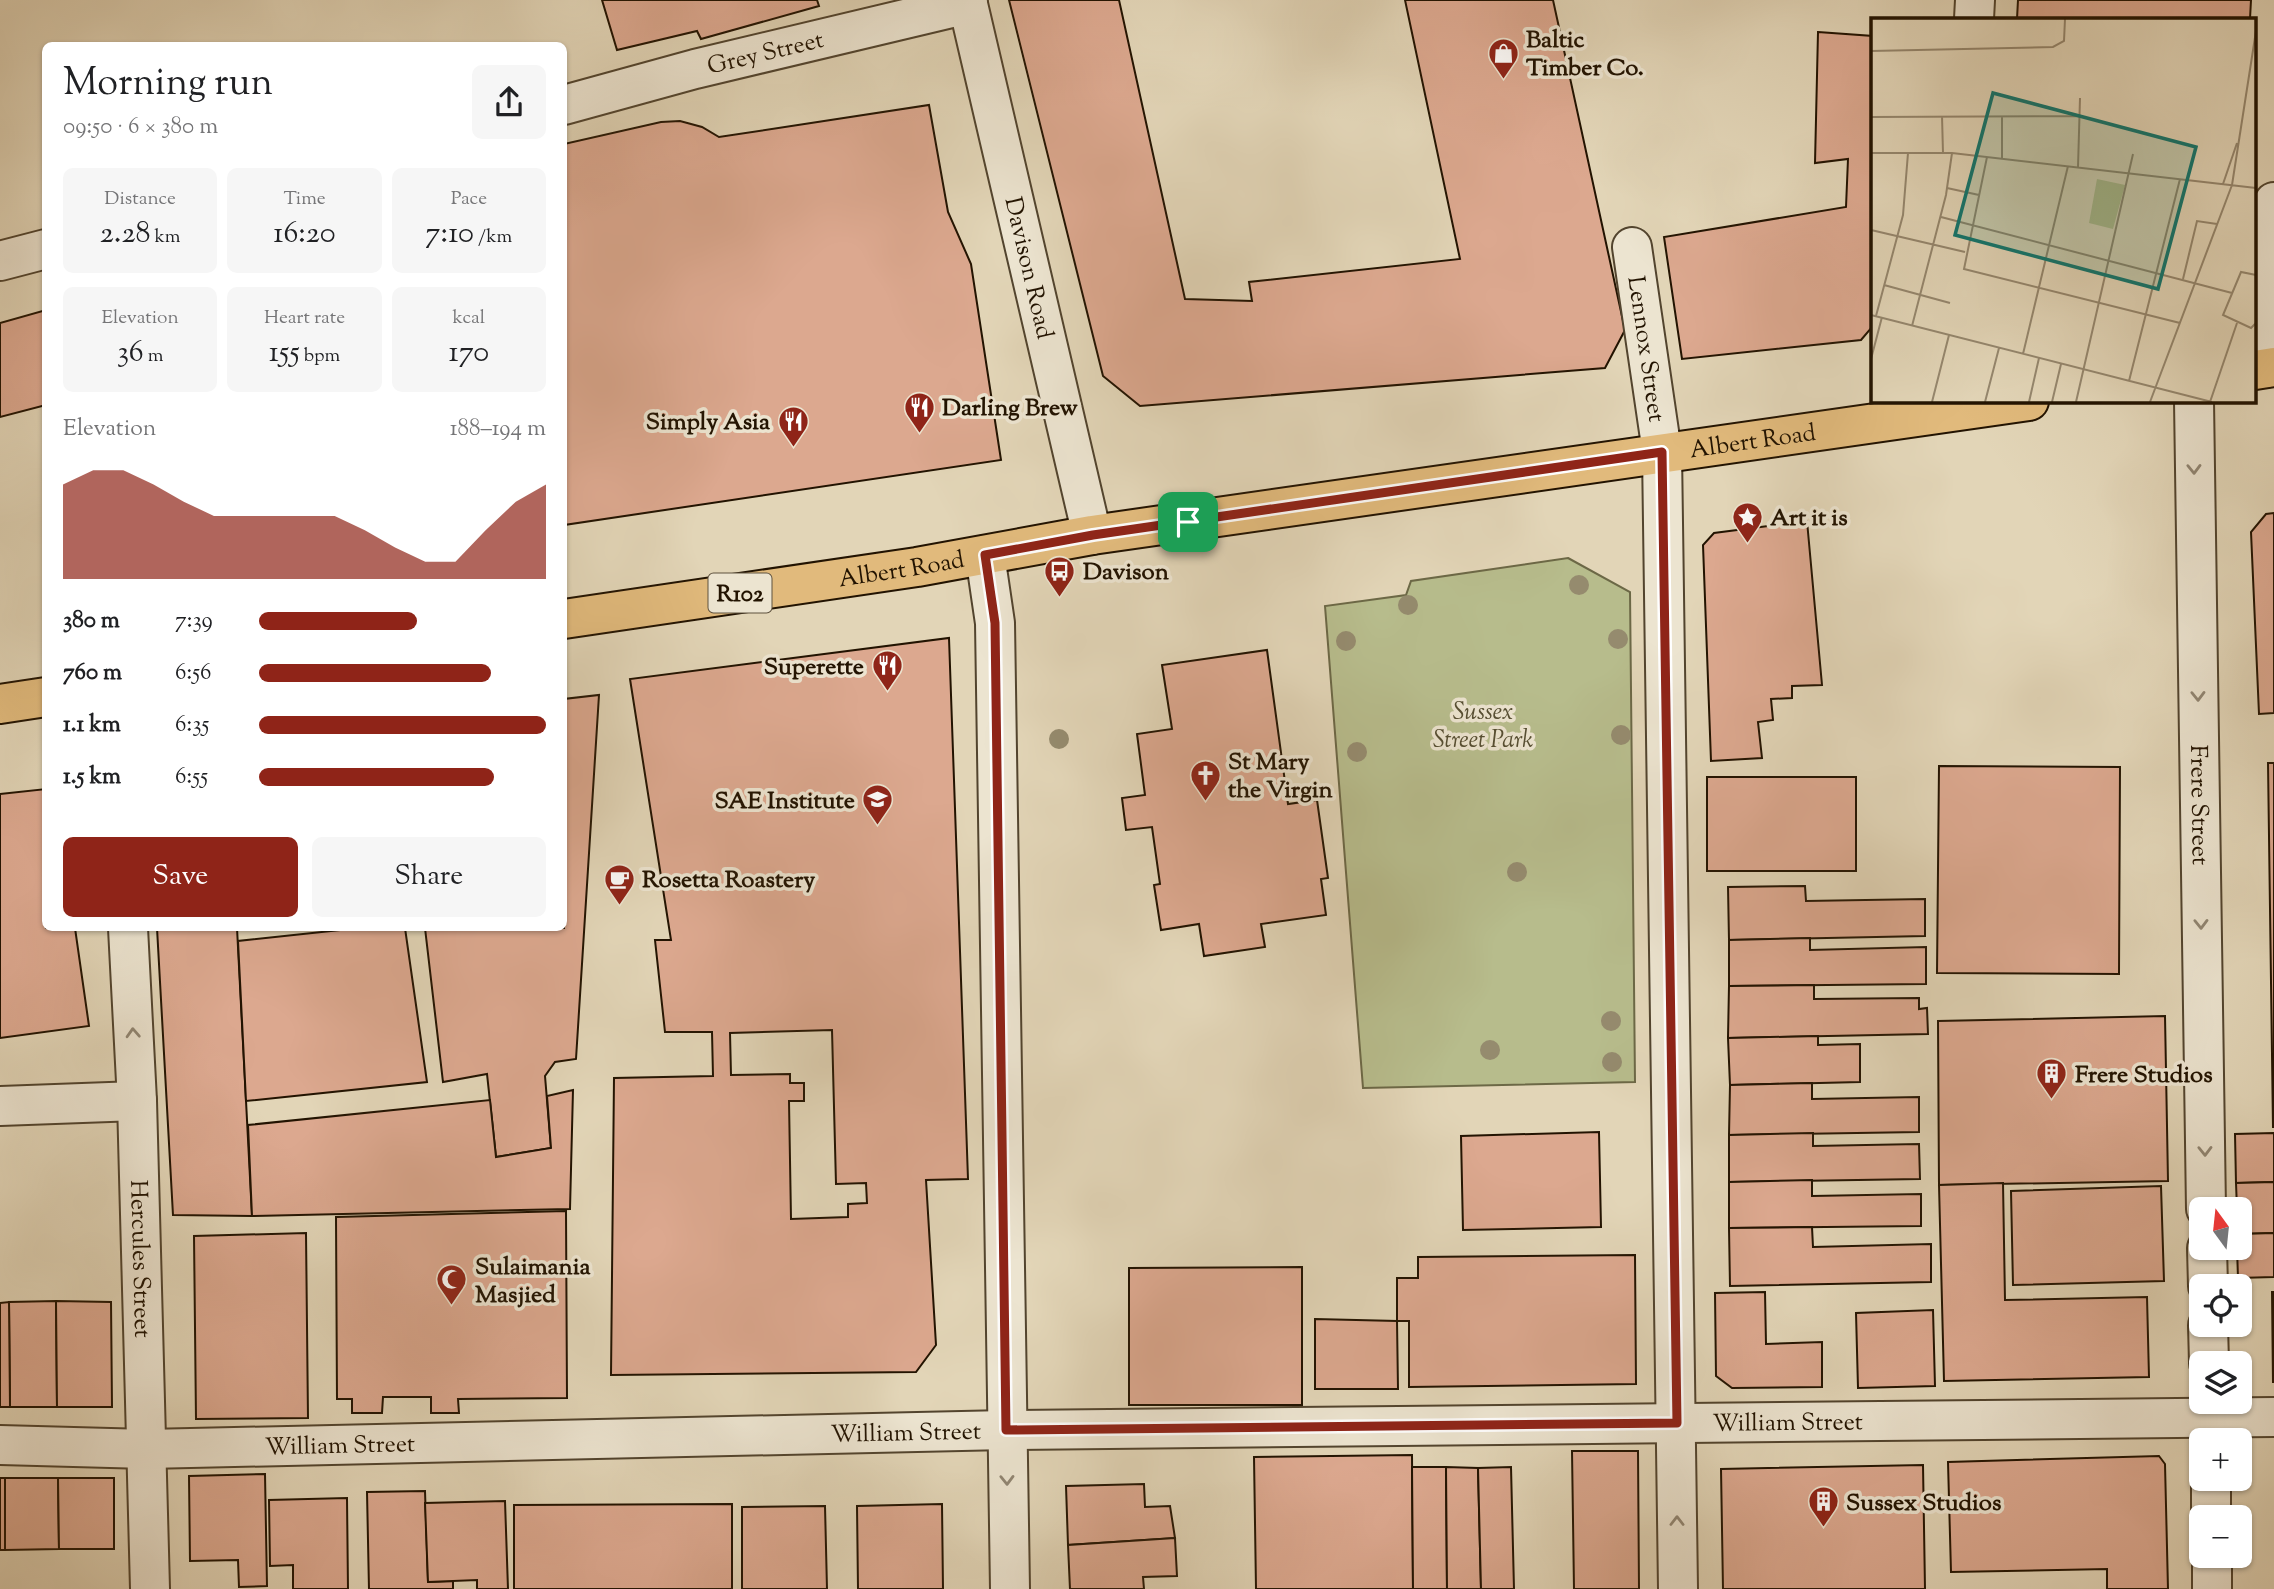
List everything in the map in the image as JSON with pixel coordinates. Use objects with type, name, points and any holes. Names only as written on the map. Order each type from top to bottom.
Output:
[{"type":"main road","name":"Albert Road","points":[[567,619],[917,567],[1093,535],[1662,452],[1952,406],[2014,402]]},
{"type":"main road","points":[[0,704],[42,698]]},
{"type":"street","points":[[1973,18],[1975,0]]},
{"type":"street","name":"Grey Street","points":[[567,104],[695,69],[968,2]]},
{"type":"street","name":"Davison Road","points":[[968,2],[1093,535]]},
{"type":"street","points":[[2265,368],[2274,202]]},
{"type":"street","name":"Lennox Street","points":[[1632,247],[1662,452],[1678,1589]]},
{"type":"street","points":[[0,261],[42,250]]},
{"type":"street","name":"Frere Street","points":[[2194,402],[2206,1197]]},
{"type":"street","points":[[985,555],[995,623],[1016,1090],[1006,1430],[1010,1589]]},
{"type":"street","name":"Hercules Street","points":[[128,931],[137,1101],[150,1589]]},
{"type":"street","points":[[0,1105],[137,1101]]},
{"type":"street","name":"William Street","points":[[0,1445],[147,1449],[1006,1430],[2210,1420],[2274,1417]]},
{"type":"street","points":[[2212,1568],[2212,1589]]},
{"type":"green space","name":"Sussex Street Park","points":[[1568,558],[1630,592],[1635,1082],[1363,1088],[1325,606],[1406,595],[1411,581]]},
{"type":"building","points":[[602,0],[817,0],[819,6],[701,39],[697,31],[617,50]]},
{"type":"building","points":[[1009,0],[1119,0],[1185,299],[1252,301],[1249,282],[1460,259],[1405,0],[1553,0],[1625,330],[1605,368],[1140,406],[1103,376]]},
{"type":"building","points":[[2018,0],[2251,0],[2250,18],[2017,18]]},
{"type":"building","points":[[1818,32],[1871,36],[1871,328],[1861,340],[1682,359],[1664,237],[1846,207],[1848,159],[1815,163]]},
{"type":"building","points":[[929,105],[948,212],[971,264],[1001,460],[567,525],[567,143],[661,122],[680,121],[702,127],[719,137]]},
{"type":"building","points":[[42,311],[42,406],[0,417],[0,323]]},
{"type":"building","points":[[2274,513],[2274,713],[2259,714],[2251,532],[2266,514]]},
{"type":"building","points":[[1807,521],[1822,685],[1792,686],[1792,698],[1771,699],[1773,720],[1758,722],[1762,758],[1711,761],[1703,545],[1714,533]]},
{"type":"building","points":[[949,638],[968,1179],[926,1180],[936,1345],[916,1372],[611,1375],[614,1078],[713,1076],[712,1032],[665,1032],[655,940],[671,940],[630,679]],"holes":[[[832,1030],[836,1184],[866,1183],[867,1203],[848,1204],[848,1217],[791,1219],[789,1101],[804,1101],[804,1083],[790,1083],[790,1074],[731,1075],[730,1033]]]},
{"type":"building","name":"St Mary the Virgin","points":[[1267,650],[1288,804],[1317,800],[1328,878],[1321,879],[1326,915],[1261,924],[1265,947],[1204,956],[1199,924],[1161,930],[1154,885],[1160,884],[1152,827],[1126,830],[1122,798],[1145,795],[1137,734],[1172,729],[1162,665]]},
{"type":"building","points":[[599,695],[576,1059],[555,1062],[545,1076],[551,1148],[496,1157],[487,1074],[443,1082],[425,931],[567,931],[567,699]]},
{"type":"building","points":[[2268,763],[2274,763],[2274,1127],[2273,1127]]},
{"type":"building","points":[[1939,766],[2120,767],[2119,974],[1937,973]]},
{"type":"building","points":[[1707,777],[1856,777],[1856,871],[1707,871]]},
{"type":"building","points":[[42,789],[42,931],[75,931],[89,1026],[0,1038],[0,794]]},
{"type":"building","points":[[1805,886],[1806,901],[1925,899],[1925,936],[1729,940],[1728,887]]},
{"type":"building","points":[[157,931],[237,931],[252,1216],[173,1215]]},
{"type":"building","points":[[331,931],[405,931],[427,1082],[246,1101],[238,941]]},
{"type":"building","points":[[1810,938],[1810,950],[1926,947],[1926,984],[1729,986],[1729,940]]},
{"type":"building","points":[[1814,985],[1814,999],[1919,998],[1919,1009],[1927,1008],[1928,1034],[1728,1038],[1729,986]]},
{"type":"building","name":"Frere Studios","points":[[2165,1016],[2168,1181],[1939,1185],[1938,1021]]},
{"type":"building","points":[[1818,1036],[1818,1045],[1860,1044],[1860,1082],[1730,1085],[1728,1038]]},
{"type":"building","points":[[1812,1083],[1812,1099],[1919,1097],[1919,1132],[1729,1135],[1730,1085]]},
{"type":"building","points":[[573,1090],[570,1209],[252,1216],[248,1125],[490,1100],[496,1157],[551,1148],[547,1096]]},
{"type":"building","points":[[1599,1132],[1601,1227],[1463,1230],[1461,1136]]},
{"type":"building","points":[[1813,1133],[1813,1146],[1919,1144],[1920,1179],[1729,1182],[1729,1135]]},
{"type":"building","points":[[2274,1133],[2274,1182],[2236,1183],[2235,1134]]},
{"type":"building","points":[[1812,1180],[1812,1196],[1921,1194],[1921,1226],[1729,1228],[1729,1182]]},
{"type":"building","points":[[2274,1182],[2274,1233],[2252,1234],[2252,1197],[2237,1197],[2236,1183]]},
{"type":"building","points":[[2003,1183],[2005,1300],[2147,1297],[2149,1377],[1944,1381],[1939,1185]]},
{"type":"building","points":[[2161,1186],[2164,1281],[2013,1285],[2011,1191]]},
{"type":"building","name":"Sulaimania Masjied","points":[[566,1211],[567,1398],[458,1399],[459,1413],[431,1413],[431,1397],[383,1397],[382,1413],[352,1413],[352,1399],[337,1399],[336,1217]]},
{"type":"building","points":[[1812,1227],[1813,1247],[1931,1244],[1931,1282],[1730,1286],[1729,1228]]},
{"type":"building","points":[[306,1233],[308,1418],[196,1419],[194,1236]]},
{"type":"building","points":[[2274,1233],[2274,1277],[2252,1278],[2252,1274],[2238,1274],[2237,1260],[2252,1260],[2252,1234]]},
{"type":"building","points":[[1635,1255],[1636,1384],[1409,1387],[1409,1321],[1397,1321],[1397,1278],[1418,1278],[1418,1257]]},
{"type":"building","points":[[1302,1267],[1302,1405],[1129,1405],[1129,1268]]},
{"type":"building","points":[[1765,1292],[1766,1344],[1822,1342],[1822,1387],[1732,1388],[1716,1376],[1715,1293]]},
{"type":"building","points":[[2274,1292],[2274,1382],[2273,1382]]},
{"type":"building","points":[[56,1301],[57,1407],[10,1407],[9,1302]]},
{"type":"building","points":[[56,1301],[111,1302],[112,1407],[57,1407]]},
{"type":"building","points":[[9,1302],[10,1407],[0,1407],[0,1303]]},
{"type":"building","points":[[1933,1310],[1935,1386],[1858,1388],[1856,1313]]},
{"type":"building","points":[[1315,1319],[1397,1321],[1398,1389],[1315,1389]]},
{"type":"building","points":[[1572,1451],[1638,1451],[1639,1589],[1574,1589]]},
{"type":"building","points":[[1412,1455],[1413,1589],[1256,1589],[1254,1457]]},
{"type":"building","points":[[2159,1456],[2165,1464],[2168,1589],[2107,1589],[2107,1569],[1951,1572],[1948,1462]]},
{"type":"building","name":"Sussex Studios","points":[[1923,1465],[1925,1589],[1723,1589],[1721,1469]]},
{"type":"building","points":[[1412,1467],[1446,1467],[1447,1589],[1413,1589]]},
{"type":"building","points":[[1446,1467],[1478,1468],[1481,1589],[1447,1589]]},
{"type":"building","points":[[1511,1467],[1514,1589],[1481,1589],[1478,1468]]},
{"type":"building","points":[[265,1474],[267,1586],[239,1587],[238,1560],[190,1561],[189,1476]]},
{"type":"building","points":[[0,1478],[5,1478],[5,1550],[0,1550]]},
{"type":"building","points":[[5,1478],[58,1478],[59,1549],[5,1550]]},
{"type":"building","points":[[58,1478],[114,1478],[114,1549],[59,1549]]},
{"type":"building","points":[[1144,1484],[1145,1507],[1170,1506],[1175,1538],[1068,1545],[1066,1486]]},
{"type":"building","points":[[425,1491],[428,1582],[453,1581],[453,1589],[369,1589],[367,1492]]},
{"type":"building","points":[[347,1498],[348,1589],[293,1589],[293,1565],[270,1566],[269,1500]]},
{"type":"building","points":[[505,1501],[508,1589],[477,1589],[477,1580],[428,1582],[425,1503]]},
{"type":"building","points":[[732,1504],[732,1589],[514,1589],[514,1505]]},
{"type":"building","points":[[942,1504],[943,1589],[858,1589],[857,1506]]},
{"type":"building","points":[[825,1506],[827,1589],[742,1589],[742,1507]]},
{"type":"building","points":[[1175,1538],[1177,1576],[1143,1577],[1144,1589],[1070,1589],[1068,1545]]},
{"type":"place","name":"Baltic Timber Co.","points":[[1503,80]]},
{"type":"place","name":"Darling Brew","points":[[919,434]]},
{"type":"place","name":"Simply Asia","points":[[793,448]]},
{"type":"place","name":"Art it is","points":[[1747,544]]},
{"type":"place","name":"Davison","points":[[1060,598]]},
{"type":"place","name":"Superette","points":[[887,693]]},
{"type":"place","name":"St Mary the Virgin","points":[[1205,802]]},
{"type":"place","name":"SAE Institute","points":[[878,827]]},
{"type":"place","name":"Rosetta Roastery","points":[[619,906]]},
{"type":"place","name":"Frere Studios","points":[[2052,1101]]},
{"type":"place","name":"Sulaimania Masjied","points":[[452,1307]]},
{"type":"place","name":"Sussex Studios","points":[[1823,1529]]},
{"type":"route","points":[[1662,452],[1677,1423],[1006,1430],[995,623],[985,555],[1093,535],[1188,522],[1662,452]]}]
